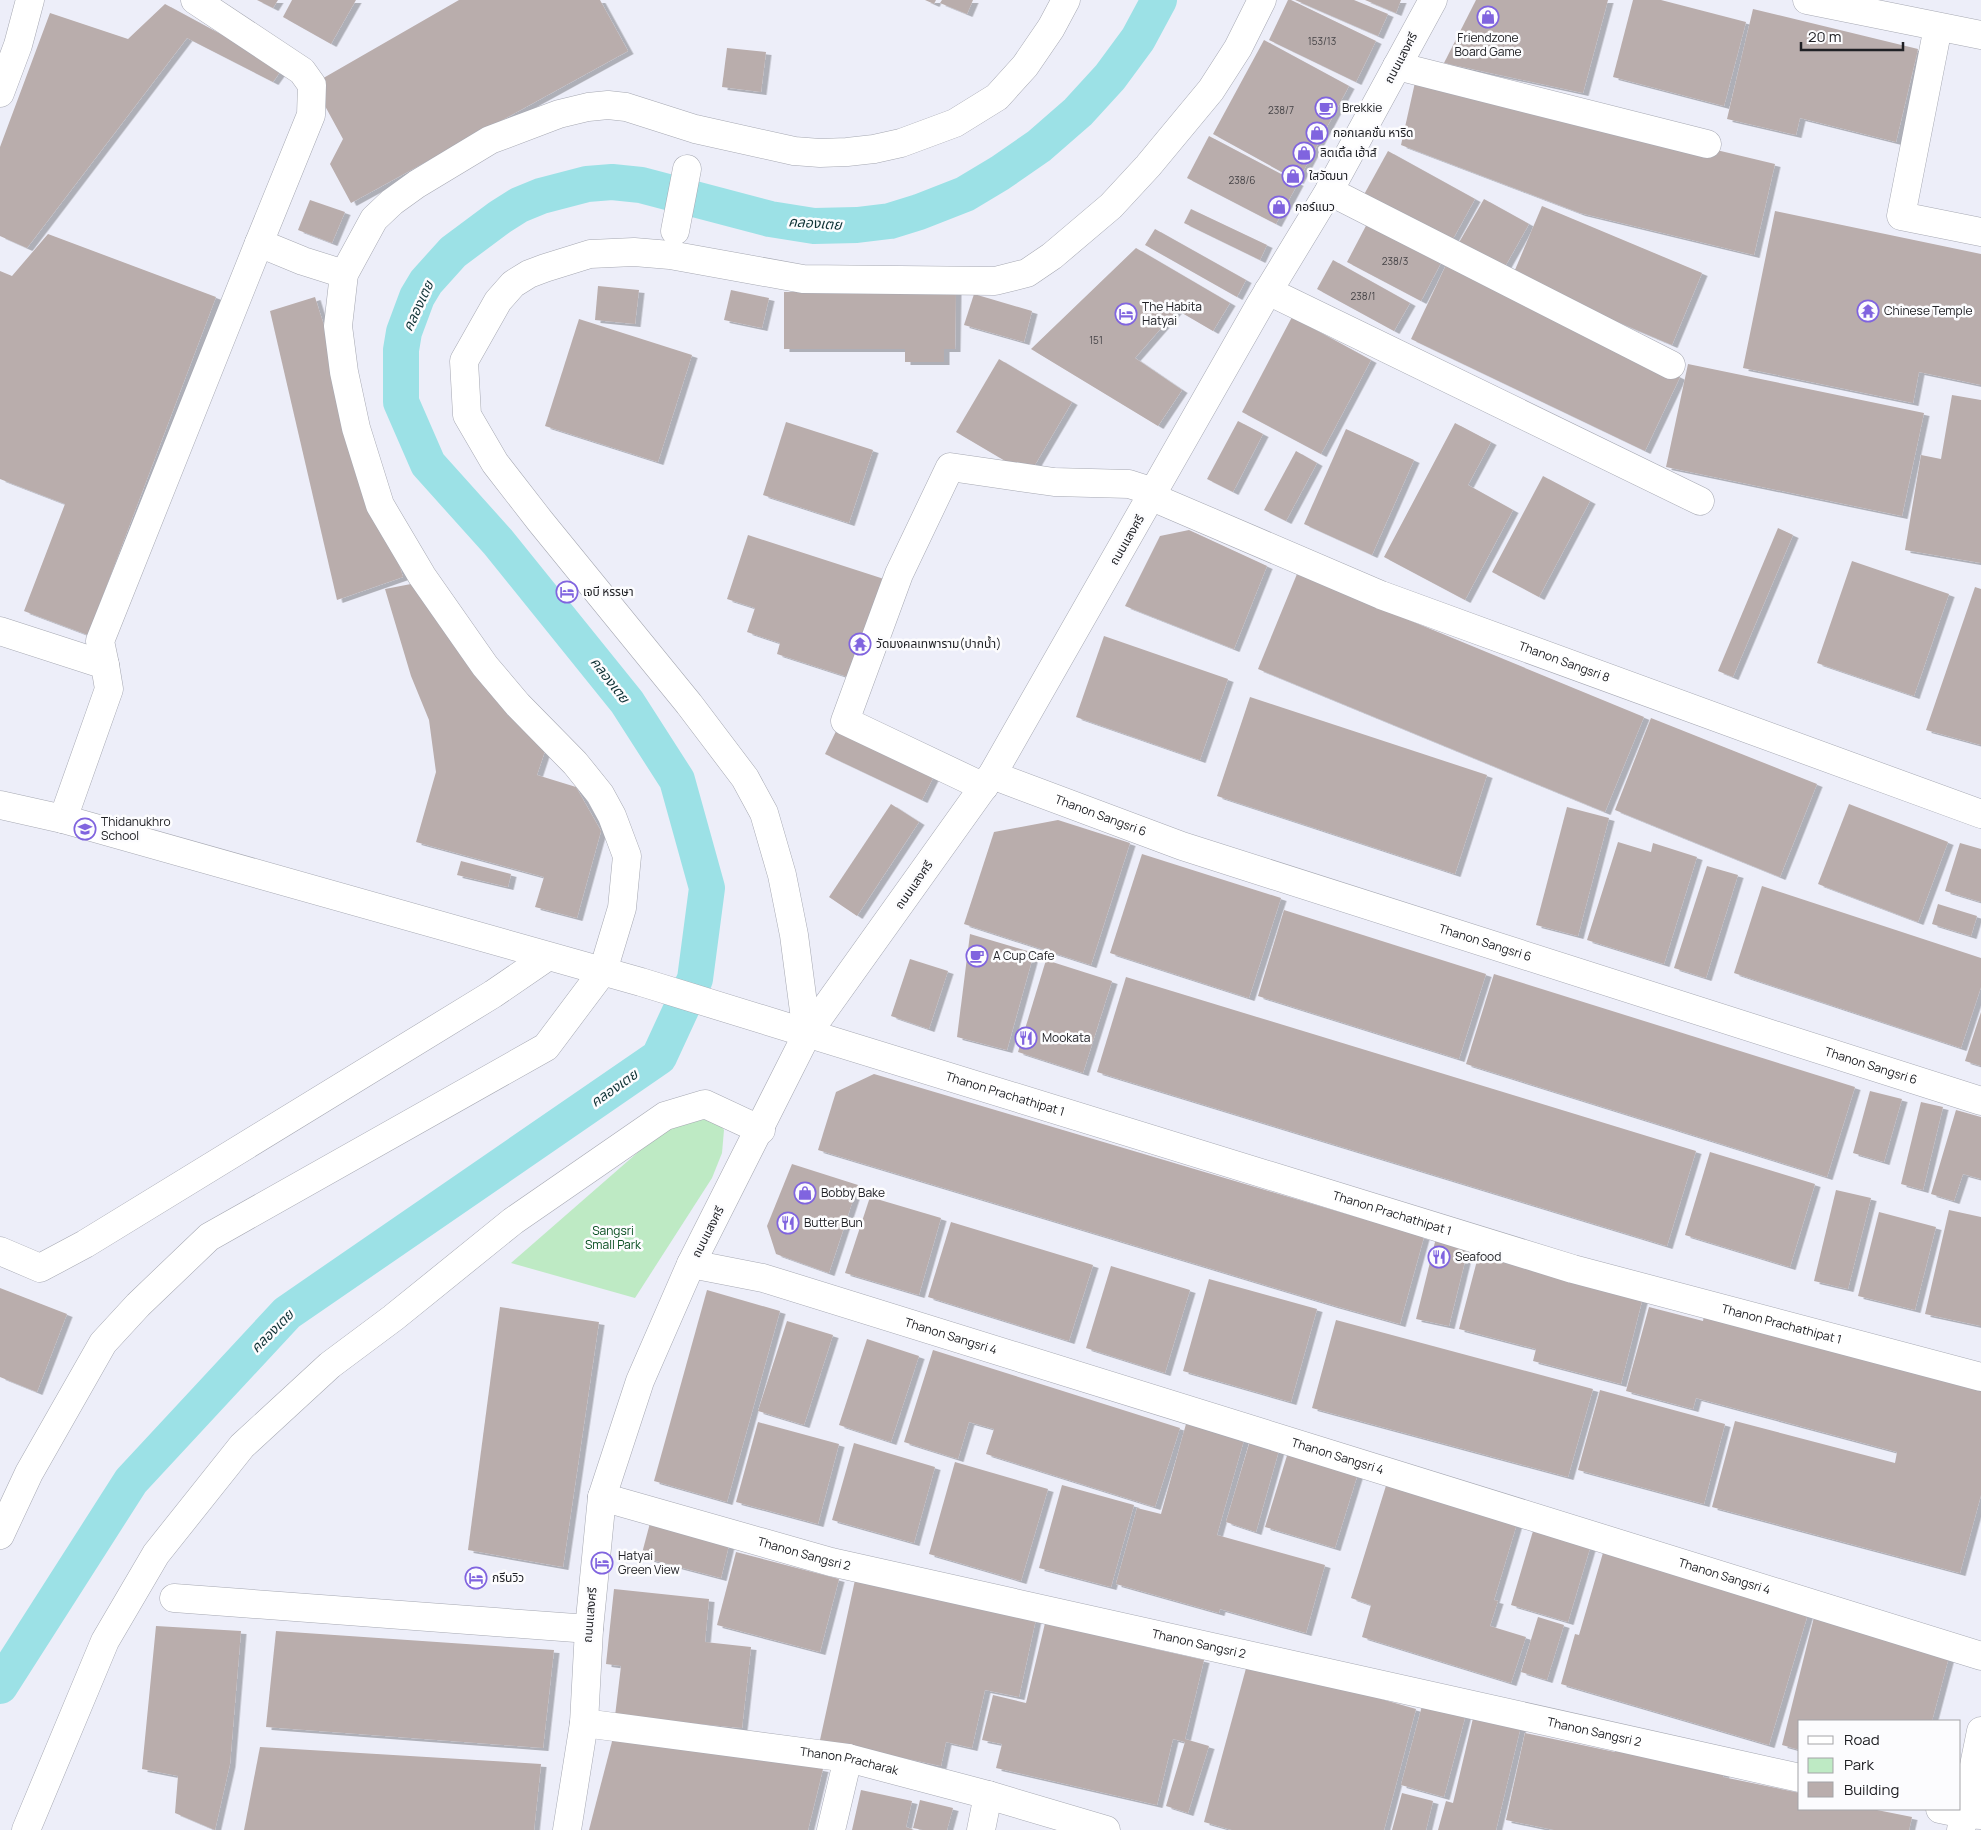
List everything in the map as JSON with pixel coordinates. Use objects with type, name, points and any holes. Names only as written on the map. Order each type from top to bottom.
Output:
[{"type":"street","points":[[0,93],[18,45],[30,0]]},
{"type":"street","points":[[63,819],[109,689],[100,641],[311,115],[312,85],[302,71],[194,0]]},
{"type":"street","points":[[0,1535],[29,1473],[103,1344],[138,1305],[209,1237],[546,1047],[603,971],[622,908],[627,856],[612,816],[600,794],[575,763],[518,705],[485,666],[422,576],[380,504],[356,428],[344,372],[338,326],[344,274],[374,219],[392,202],[416,184],[490,140],[559,114],[588,107],[626,106],[695,128],[794,150],[820,153],[874,149],[901,143],[956,123],[997,97],[1025,66],[1051,28],[1066,0]]},
{"type":"street","points":[[808,1034],[794,934],[782,875],[764,813],[745,778],[689,704],[494,463],[467,415],[464,361],[498,301],[513,284],[529,274],[590,254],[634,252],[670,255],[803,279],[995,281],[1011,278],[1026,272],[1052,256],[1111,206],[1148,166],[1211,90],[1238,48],[1262,0]]},
{"type":"street","name":"ถนนเเสงศรี","points":[[567,1830],[584,1723],[589,1629],[602,1497],[640,1381],[692,1264],[808,1034],[988,781],[1153,495],[1268,290],[1329,191],[1433,0]]},
{"type":"street","points":[[1807,0],[1856,11],[1858,5],[1938,27],[1981,34]]},
{"type":"street","points":[[1938,27],[1901,216],[1981,232]]},
{"type":"street","points":[[1397,66],[1707,144]]},
{"type":"street","points":[[675,231],[687,169]]},
{"type":"street","points":[[1329,191],[1671,366]]},
{"type":"street","points":[[259,244],[344,274]]},
{"type":"street","points":[[1268,290],[1700,501]]},
{"type":"street","name":"Thanon Sangsri 8","points":[[988,781],[845,722],[899,574],[950,467],[1054,482],[1129,484],[1381,595],[1981,814]]},
{"type":"street","points":[[0,631],[104,665]]},
{"type":"street","name":"Thanon Sangsri 6","points":[[988,781],[1182,846],[1981,1101]]},
{"type":"street","name":"Thanon Prachathipat 1","points":[[0,805],[63,819],[641,982],[1573,1269],[1981,1377]]},
{"type":"street","points":[[0,1251],[40,1268],[85,1244],[493,994],[547,957]]},
{"type":"street","points":[[26,1830],[105,1641],[156,1554],[242,1446],[330,1366],[393,1318],[513,1221],[665,1116],[705,1104],[761,1130]]},
{"type":"street","name":"Thanon Sangsri 4","points":[[692,1264],[773,1280],[1981,1656]]},
{"type":"street","name":"Thanon Sangsri 2","points":[[602,1497],[831,1562],[1798,1778]]},
{"type":"street","points":[[174,1598],[589,1629]]},
{"type":"street","name":"Thanon Pracharak","points":[[584,1723],[848,1758],[988,1795],[1106,1830]]},
{"type":"street","points":[[1962,1817],[1981,1731]]},
{"type":"street","points":[[832,1830],[848,1758]]},
{"type":"street","points":[[981,1830],[988,1795]]},
{"type":"green space","name":"Sangsri Small Park","points":[[714,1117],[724,1130],[722,1153],[712,1178],[635,1298],[511,1263],[660,1133],[681,1120]]},
{"type":"building","points":[[257,0],[278,0],[273,8]]},
{"type":"building","points":[[292,0],[356,0],[331,44],[283,17]]},
{"type":"building","points":[[459,0],[600,0],[628,51],[351,203],[330,164],[343,139],[313,84]]},
{"type":"building","points":[[925,0],[936,0],[934,4]]},
{"type":"building","points":[[942,0],[973,0],[967,14],[940,3]]},
{"type":"building","points":[[1288,0],[1376,41],[1356,82],[1269,40]]},
{"type":"building","points":[[1295,0],[1354,0],[1388,14],[1378,36]]},
{"type":"building","points":[[1365,0],[1401,0],[1396,13]]},
{"type":"building","points":[[1476,0],[1608,0],[1583,93],[1444,63]]},
{"type":"building","points":[[1633,0],[1661,0],[1746,22],[1724,106],[1613,77]]},
{"type":"building","points":[[165,4],[283,68],[273,82],[187,38],[27,248],[0,236],[0,147],[50,13],[128,39]]},
{"type":"building","points":[[1753,9],[1918,49],[1896,142],[1800,118],[1796,135],[1727,119]]},
{"type":"building","points":[[1264,40],[1349,86],[1298,181],[1213,134]]},
{"type":"building","points":[[727,48],[766,52],[761,92],[722,87]]},
{"type":"building","points":[[1416,78],[1775,164],[1754,255],[1580,213],[1401,145]]},
{"type":"building","points":[[1209,136],[1298,183],[1276,224],[1187,178]]},
{"type":"building","points":[[1388,151],[1475,199],[1448,248],[1361,200]]},
{"type":"building","points":[[1484,199],[1529,224],[1502,272],[1457,246]]},
{"type":"building","points":[[310,200],[345,212],[332,243],[298,230]]},
{"type":"building","points":[[1542,206],[1702,273],[1672,345],[1512,277]]},
{"type":"building","points":[[1191,209],[1267,245],[1260,260],[1184,223]]},
{"type":"building","name":"Chinese Temple","points":[[1775,211],[1981,254],[1981,385],[1919,372],[1913,403],[1743,368]]},
{"type":"building","points":[[1369,220],[1443,259],[1421,301],[1347,262]]},
{"type":"building","points":[[1155,229],[1246,280],[1237,297],[1145,245]]},
{"type":"building","points":[[48,234],[216,297],[88,635],[24,611],[65,504],[0,479],[0,271],[12,276]]},
{"type":"building","points":[[1136,248],[1230,303],[1213,331],[1177,310],[1135,358],[1182,390],[1158,426],[1031,349]]},
{"type":"building","points":[[1333,260],[1410,303],[1394,331],[1317,289]]},
{"type":"building","points":[[1446,265],[1680,377],[1645,451],[1411,339]]},
{"type":"building","points":[[598,286],[639,290],[635,324],[595,320]]},
{"type":"building","points":[[731,290],[769,298],[762,328],[724,320]]},
{"type":"building","points":[[956,291],[955,349],[944,349],[944,362],[905,362],[905,349],[784,349],[784,292]]},
{"type":"building","points":[[974,294],[1032,311],[1024,342],[964,325]]},
{"type":"building","points":[[315,297],[403,577],[337,600],[270,311]]},
{"type":"building","points":[[1292,317],[1371,360],[1321,454],[1242,412]]},
{"type":"building","points":[[579,319],[692,355],[658,462],[545,426]]},
{"type":"building","points":[[999,359],[1072,402],[1029,475],[956,432]]},
{"type":"building","points":[[1688,364],[1924,413],[1902,516],[1666,467]]},
{"type":"building","points":[[1952,395],[1981,400],[1981,563],[1905,550],[1921,455],[1941,459]]},
{"type":"building","points":[[1238,421],[1263,434],[1233,492],[1207,479]]},
{"type":"building","points":[[786,422],[873,450],[849,523],[763,495]]},
{"type":"building","points":[[1455,423],[1491,442],[1468,485],[1513,510],[1465,600],[1384,557]]},
{"type":"building","points":[[1346,429],[1414,460],[1372,555],[1304,524]]},
{"type":"building","points":[[1296,451],[1317,463],[1286,521],[1264,510]]},
{"type":"building","points":[[1543,476],[1590,501],[1539,597],[1492,572]]},
{"type":"building","points":[[1778,528],[1793,535],[1733,677],[1718,671]]},
{"type":"building","points":[[1189,530],[1267,566],[1234,649],[1125,606],[1160,536]]},
{"type":"building","points":[[748,535],[884,579],[851,678],[777,654],[780,643],[747,632],[755,608],[727,599]]},
{"type":"building","points":[[1852,561],[1949,594],[1914,696],[1817,663]]},
{"type":"building","points":[[1297,574],[1644,717],[1605,812],[1258,669]]},
{"type":"building","points":[[411,584],[546,748],[537,775],[576,787],[601,831],[577,918],[535,907],[544,877],[416,842],[436,772],[429,720],[411,676],[385,589]]},
{"type":"building","points":[[1975,587],[1981,589],[1981,745],[1926,730]]},
{"type":"building","points":[[1104,636],[1228,679],[1200,760],[1076,717]]},
{"type":"building","points":[[1250,697],[1487,775],[1455,874],[1217,796]]},
{"type":"building","points":[[1651,718],[1817,784],[1780,877],[1615,810]]},
{"type":"building","points":[[839,725],[936,772],[922,800],[825,754]]},
{"type":"building","points":[[891,804],[919,822],[857,916],[829,897]]},
{"type":"building","points":[[1849,804],[1948,842],[1918,922],[1818,884]]},
{"type":"building","points":[[1567,807],[1609,818],[1578,936],[1536,925]]},
{"type":"building","points":[[1058,820],[1130,843],[1091,965],[964,924],[994,832]]},
{"type":"building","points":[[1618,842],[1651,852],[1653,843],[1697,857],[1664,964],[1587,940]]},
{"type":"building","points":[[1960,843],[1981,849],[1981,902],[1945,891]]},
{"type":"building","points":[[1142,854],[1281,898],[1249,998],[1110,953]]},
{"type":"building","points":[[461,861],[511,874],[508,887],[457,875]]},
{"type":"building","points":[[1707,866],[1738,875],[1706,978],[1674,968]]},
{"type":"building","points":[[1762,886],[1981,958],[1981,987],[1961,1048],[1734,973]]},
{"type":"building","points":[[1938,904],[1977,916],[1971,936],[1932,924]]},
{"type":"building","points":[[1284,910],[1486,974],[1459,1059],[1258,996]]},
{"type":"building","points":[[970,934],[1034,953],[1007,1050],[957,1037]]},
{"type":"building","points":[[910,959],[948,971],[929,1029],[891,1016]]},
{"type":"building","points":[[1046,960],[1112,981],[1083,1073],[1018,1052]]},
{"type":"building","points":[[1494,974],[1855,1087],[1827,1177],[1466,1064]]},
{"type":"building","points":[[1126,977],[1696,1151],[1667,1246],[1097,1072]]},
{"type":"building","points":[[1981,1012],[1981,1066],[1965,1061]]},
{"type":"building","points":[[874,1074],[1424,1237],[1400,1324],[818,1150],[836,1092]]},
{"type":"building","points":[[1870,1091],[1902,1099],[1884,1162],[1853,1153]]},
{"type":"building","points":[[1921,1102],[1943,1107],[1923,1190],[1901,1184]]},
{"type":"building","points":[[1956,1110],[1981,1117],[1981,1179],[1963,1174],[1954,1201],[1931,1194]]},
{"type":"building","points":[[1710,1152],[1815,1184],[1790,1267],[1685,1235]]},
{"type":"building","points":[[792,1164],[858,1185],[829,1273],[776,1254],[767,1226]]},
{"type":"building","points":[[1836,1190],[1871,1198],[1848,1289],[1814,1281]]},
{"type":"building","points":[[870,1197],[941,1218],[919,1295],[845,1273]]},
{"type":"building","points":[[1949,1210],[1981,1217],[1981,1326],[1925,1314]]},
{"type":"building","points":[[1879,1212],[1936,1227],[1915,1310],[1858,1296]]},
{"type":"building","points":[[951,1222],[1093,1265],[1069,1341],[928,1297]]},
{"type":"building","points":[[1436,1238],[1469,1245],[1449,1326],[1416,1319]]},
{"type":"building","points":[[1479,1253],[1643,1297],[1621,1384],[1533,1361],[1536,1349],[1459,1329]]},
{"type":"building","points":[[1111,1266],[1190,1290],[1165,1373],[1086,1348]]},
{"type":"building","points":[[1209,1279],[1317,1309],[1291,1402],[1183,1371]]},
{"type":"building","points":[[0,1288],[67,1314],[37,1392],[0,1377]]},
{"type":"building","points":[[707,1290],[780,1311],[727,1502],[654,1481]]},
{"type":"building","points":[[500,1307],[599,1322],[563,1567],[468,1550]]},
{"type":"building","points":[[1649,1307],[1703,1321],[1704,1316],[1981,1390],[1981,1495],[1960,1573],[1712,1507],[1735,1421],[1895,1463],[1897,1452],[1696,1398],[1693,1409],[1626,1391]]},
{"type":"building","points":[[1336,1320],[1593,1389],[1568,1477],[1312,1408]]},
{"type":"building","points":[[787,1321],[833,1335],[804,1425],[758,1411]]},
{"type":"building","points":[[867,1339],[919,1356],[891,1442],[839,1425]]},
{"type":"building","points":[[933,1350],[1180,1428],[1155,1507],[986,1454],[994,1429],[969,1422],[958,1459],[904,1442]]},
{"type":"building","points":[[1600,1390],[1725,1424],[1704,1504],[1578,1470]]},
{"type":"building","points":[[758,1422],[839,1444],[818,1524],[736,1502]]},
{"type":"building","points":[[1186,1424],[1244,1440],[1217,1535],[1325,1565],[1306,1633],[1220,1609],[1219,1613],[1116,1584],[1137,1508],[1161,1514]]},
{"type":"building","points":[[1252,1434],[1281,1443],[1256,1532],[1226,1522]]},
{"type":"building","points":[[854,1443],[935,1467],[914,1543],[832,1520]]},
{"type":"building","points":[[1289,1449],[1359,1470],[1335,1548],[1265,1527]]},
{"type":"building","points":[[955,1462],[1048,1489],[1021,1581],[929,1554]]},
{"type":"building","points":[[1389,1476],[1519,1517],[1494,1600],[1498,1601],[1490,1626],[1526,1637],[1511,1683],[1362,1637],[1371,1605],[1351,1598]]},
{"type":"building","points":[[1062,1485],[1134,1505],[1111,1587],[1039,1568]]},
{"type":"building","points":[[1536,1521],[1593,1538],[1568,1622],[1511,1605]]},
{"type":"building","points":[[650,1523],[729,1545],[721,1578],[641,1557]]},
{"type":"building","points":[[1605,1546],[1810,1607],[1769,1745],[1561,1684],[1575,1634],[1579,1635]]},
{"type":"building","points":[[736,1552],[839,1579],[820,1652],[717,1625]]},
{"type":"building","points":[[855,1580],[1036,1619],[1019,1697],[985,1690],[972,1748],[946,1742],[941,1766],[820,1740]]},
{"type":"building","points":[[614,1589],[709,1599],[705,1642],[751,1647],[742,1728],[615,1716],[621,1666],[606,1664]]},
{"type":"building","points":[[1538,1617],[1564,1625],[1547,1680],[1521,1672]]},
{"type":"building","points":[[1814,1617],[1950,1653],[1932,1720],[1798,1720],[1798,1749],[1782,1745]]},
{"type":"building","points":[[1046,1619],[1148,1642],[1146,1647],[1204,1660],[1185,1739],[1209,1746],[1188,1813],[1166,1806],[1185,1742],[1173,1739],[1157,1805],[996,1768],[1002,1744],[982,1740],[993,1695],[1026,1703]]},
{"type":"building","points":[[156,1626],[241,1631],[230,1764],[215,1830],[175,1813],[178,1776],[142,1769]]},
{"type":"building","points":[[276,1631],[554,1650],[543,1748],[266,1727]]},
{"type":"building","points":[[1248,1661],[1416,1709],[1384,1830],[1232,1830],[1204,1822]]},
{"type":"building","points":[[1423,1702],[1466,1714],[1444,1797],[1401,1785]]},
{"type":"building","points":[[1474,1714],[1521,1726],[1496,1830],[1438,1830],[1446,1801],[1453,1803]]},
{"type":"building","points":[[615,1730],[823,1769],[808,1830],[589,1830]]},
{"type":"building","points":[[1525,1733],[1615,1752],[1617,1743],[1726,1766],[1723,1777],[1798,1793],[1798,1810],[1877,1810],[1912,1817],[1909,1830],[1554,1830],[1506,1820]]},
{"type":"building","points":[[260,1747],[541,1764],[534,1830],[244,1830]]},
{"type":"building","points":[[861,1790],[912,1801],[906,1827],[914,1830],[852,1830]]},
{"type":"building","points":[[1402,1793],[1433,1801],[1426,1830],[1392,1830]]},
{"type":"building","points":[[920,1800],[953,1808],[947,1830],[913,1828]]},
{"type":"waterway","name":"คลองเตย","points":[[0,1686],[131,1481],[287,1313],[659,1057],[695,979],[707,888],[677,780],[627,702],[498,542],[428,464],[401,402],[401,350],[404,332],[417,297],[426,282],[453,252],[519,205],[541,196],[587,184],[612,182],[641,185],[770,219],[814,226],[857,225],[890,221],[919,212],[965,194],[1000,173],[1039,146],[1078,112],[1110,77],[1138,39],[1159,0]]},
{"type":"place","name":"Friendzone Board Game","points":[[1488,17]]},
{"type":"place","name":"Brekkie","points":[[1326,108]]},
{"type":"place","name":"กอกเลคชั่น หาริด","points":[[1317,133]]},
{"type":"place","name":"ลิตเติ้ล เฮ้าส์","points":[[1304,153]]},
{"type":"place","name":"ใสวัฒนา","points":[[1293,176]]},
{"type":"place","name":"กอร์แนว","points":[[1279,207]]},
{"type":"place","name":"Chinese Temple","points":[[1868,311]]},
{"type":"place","name":"The Habita Hatyai","points":[[1126,314]]},
{"type":"place","name":"เจบี หรรษา","points":[[567,592]]},
{"type":"place","name":"วัดมงคลเทพาราม(ปากน้ำ)","points":[[860,644]]},
{"type":"place","name":"Thidanukhro School","points":[[85,829]]},
{"type":"place","name":"A Cup Cafe","points":[[977,956]]},
{"type":"place","name":"Mookata","points":[[1026,1038]]},
{"type":"place","name":"Bobby Bake","points":[[805,1193]]},
{"type":"place","name":"Butter Bun","points":[[788,1223]]},
{"type":"place","name":"Seafood","points":[[1439,1257]]},
{"type":"place","name":"Hatyai Green View","points":[[602,1563]]},
{"type":"place","name":"กรีนวิว","points":[[476,1578]]}]
